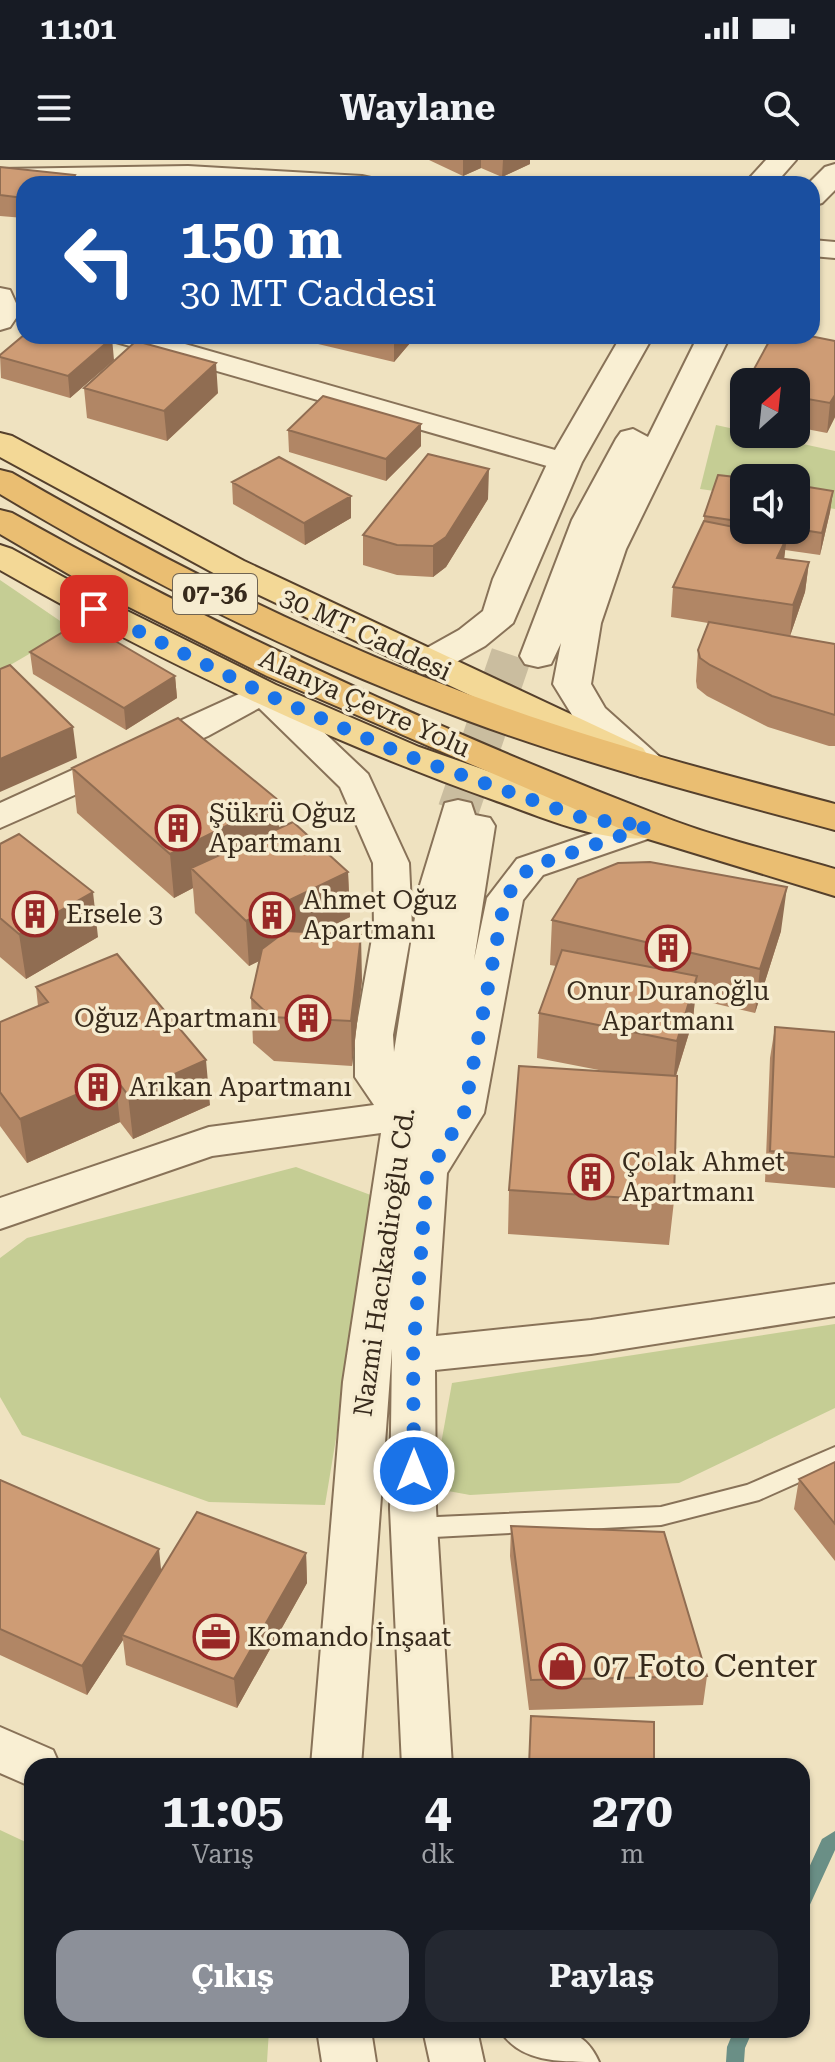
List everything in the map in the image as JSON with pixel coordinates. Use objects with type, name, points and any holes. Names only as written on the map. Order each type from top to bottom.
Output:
[{"type":"highway","name":"Alanya Çevre Yolu","points":[[0,480],[56,513],[260,617],[429,696],[649,826],[835,883]]},
{"type":"highway","name":"Alanya Çevre Yolu","points":[[0,520],[114,585],[280,668],[429,696],[652,767],[835,817]]},
{"type":"main road","name":"30 MT Caddesi","points":[[0,443],[101,504],[227,570],[429,696]]},
{"type":"main road","points":[[0,556],[94,609],[263,693],[405,755],[572,814],[649,826]]},
{"type":"street","points":[[314,176],[330,160]]},
{"type":"street","points":[[767,176],[782,160]]},
{"type":"street","points":[[17,176],[151,168],[257,176]]},
{"type":"street","points":[[820,189],[835,173]]},
{"type":"street","points":[[154,344],[565,462]]},
{"type":"street","points":[[429,696],[472,638],[500,615],[511,579],[565,462],[632,344]]},
{"type":"street","points":[[660,344],[566,522],[525,654],[589,520],[684,344]]},
{"type":"street","points":[[652,767],[590,715],[572,684],[583,623],[609,549],[710,344]]},
{"type":"street","points":[[0,817],[196,728],[263,693],[356,782],[391,863],[393,927],[374,1035],[375,1077],[402,1116],[209,1142],[0,1214]]},
{"type":"street","name":"Nazmi Hacıkadiroğlu Cd.","points":[[337,1758],[365,1382],[402,1116],[438,885],[469,811],[427,1176],[413,1355],[415,1528],[427,1758]]},
{"type":"street","name":"Nazmi Hacıkadiroğlu Cd.","points":[[427,1176],[464,1113],[505,898],[530,867],[649,826]]},
{"type":"street","points":[[413,1355],[591,1337],[835,1300]]},
{"type":"street","points":[[0,1749],[24,1761]]},
{"type":"street","points":[[345,2038],[349,2062]]},
{"type":"street","points":[[452,2038],[457,2062]]},
{"type":"street","points":[[538,2038],[572,2062]]},
{"type":"lane","points":[[415,1528],[661,1516],[751,1493],[835,1456]]},
{"type":"green space","points":[[716,425],[730,428],[730,448],[810,448],[810,446],[835,451],[835,509],[810,505],[810,464],[730,464],[730,493],[700,489]]},
{"type":"green space","points":[[0,580],[72,629],[0,671]]},
{"type":"green space","points":[[296,1167],[376,1197],[325,1505],[209,1502],[22,1435],[0,1397],[0,1258],[27,1238]]},
{"type":"green space","points":[[835,1324],[835,1408],[679,1483],[470,1495],[448,1491],[435,1477],[452,1383]]},
{"type":"green space","points":[[0,1830],[24,1841],[24,2038],[268,2038],[267,2062],[0,2062]]},
{"type":"building","points":[[0,167],[75,175],[16,176],[16,197],[0,195]]},
{"type":"building","points":[[820,338],[835,341],[835,395],[830,403],[810,399],[810,368],[755,368],[768,344],[820,344]]},
{"type":"building","points":[[16,342],[105,344],[68,376],[0,355]]},
{"type":"building","points":[[133,344],[147,344],[216,363],[164,411],[84,388]]},
{"type":"building","points":[[323,396],[421,424],[386,459],[288,430]]},
{"type":"building","points":[[428,454],[489,469],[446,537],[433,546],[397,545],[363,535]]},
{"type":"building","points":[[279,457],[351,496],[304,523],[232,482]]},
{"type":"building","points":[[718,475],[730,476],[730,520],[704,516]]},
{"type":"building","points":[[810,487],[833,491],[822,533],[810,531]]},
{"type":"building","points":[[704,521],[730,526],[730,544],[784,544],[777,558],[809,562],[793,605],[673,587]]},
{"type":"building","points":[[81,621],[175,676],[124,708],[30,652]]},
{"type":"building","points":[[709,622],[835,644],[835,715],[772,696],[700,658],[698,650]]},
{"type":"building","points":[[10,665],[73,727],[0,759],[0,669]]},
{"type":"building","points":[[178,718],[278,800],[170,854],[72,768]]},
{"type":"building","points":[[293,822],[348,872],[246,921],[191,868]]},
{"type":"building","points":[[19,834],[93,892],[19,934],[0,918],[0,844]]},
{"type":"building","points":[[650,862],[787,887],[760,969],[552,920],[578,879],[618,863]]},
{"type":"building","points":[[286,931],[361,935],[351,1021],[271,1017],[251,998],[262,949]]},
{"type":"building","points":[[562,950],[697,976],[677,1041],[539,1013]]},
{"type":"building","points":[[117,954],[206,1060],[128,1095],[115,1078],[20,1119],[0,1092],[0,1022],[48,1002],[36,987]]},
{"type":"building","points":[[775,1027],[835,1032],[835,1157],[770,1151]]},
{"type":"building","name":"Çolak Ahmet Apartmanı","points":[[519,1066],[677,1076],[674,1201],[509,1190]]},
{"type":"building","points":[[835,1462],[835,1524],[799,1479]]},
{"type":"building","points":[[0,1480],[159,1549],[82,1666],[0,1629]]},
{"type":"building","points":[[197,1512],[306,1553],[234,1679],[122,1635]]},
{"type":"building","points":[[511,1526],[664,1532],[707,1676],[531,1680]]},
{"type":"building","points":[[531,1716],[654,1722],[654,1758],[529,1758]]},
{"type":"waterway","points":[[810,1885],[828,1845],[835,1839]]},
{"type":"waterway","points":[[735,2062],[740,2038]]},
{"type":"tunnel","points":[[458,811],[512,653]]},
{"type":"place","name":"Şükrü Oğuz Apartmanı","points":[[178,828]]},
{"type":"place","name":"Ersele 3","points":[[35,914]]},
{"type":"place","name":"Ahmet Oğuz Apartmanı","points":[[272,915]]},
{"type":"place","name":"Onur Duranoğlu Apartmanı","points":[[668,948]]},
{"type":"place","name":"Oğuz Apartmanı","points":[[308,1018]]},
{"type":"place","name":"Arıkan Apartmanı","points":[[98,1087]]},
{"type":"place","name":"Çolak Ahmet Apartmanı","points":[[591,1177]]},
{"type":"place","name":"Komando İnşaat","points":[[216,1637]]},
{"type":"place","name":"07 Foto Center","points":[[562,1666]]},
{"type":"route","points":[[94,609],[263,693],[405,755],[586,819],[649,826],[530,867],[505,898],[464,1113],[427,1176],[413,1355],[414,1471]]}]
